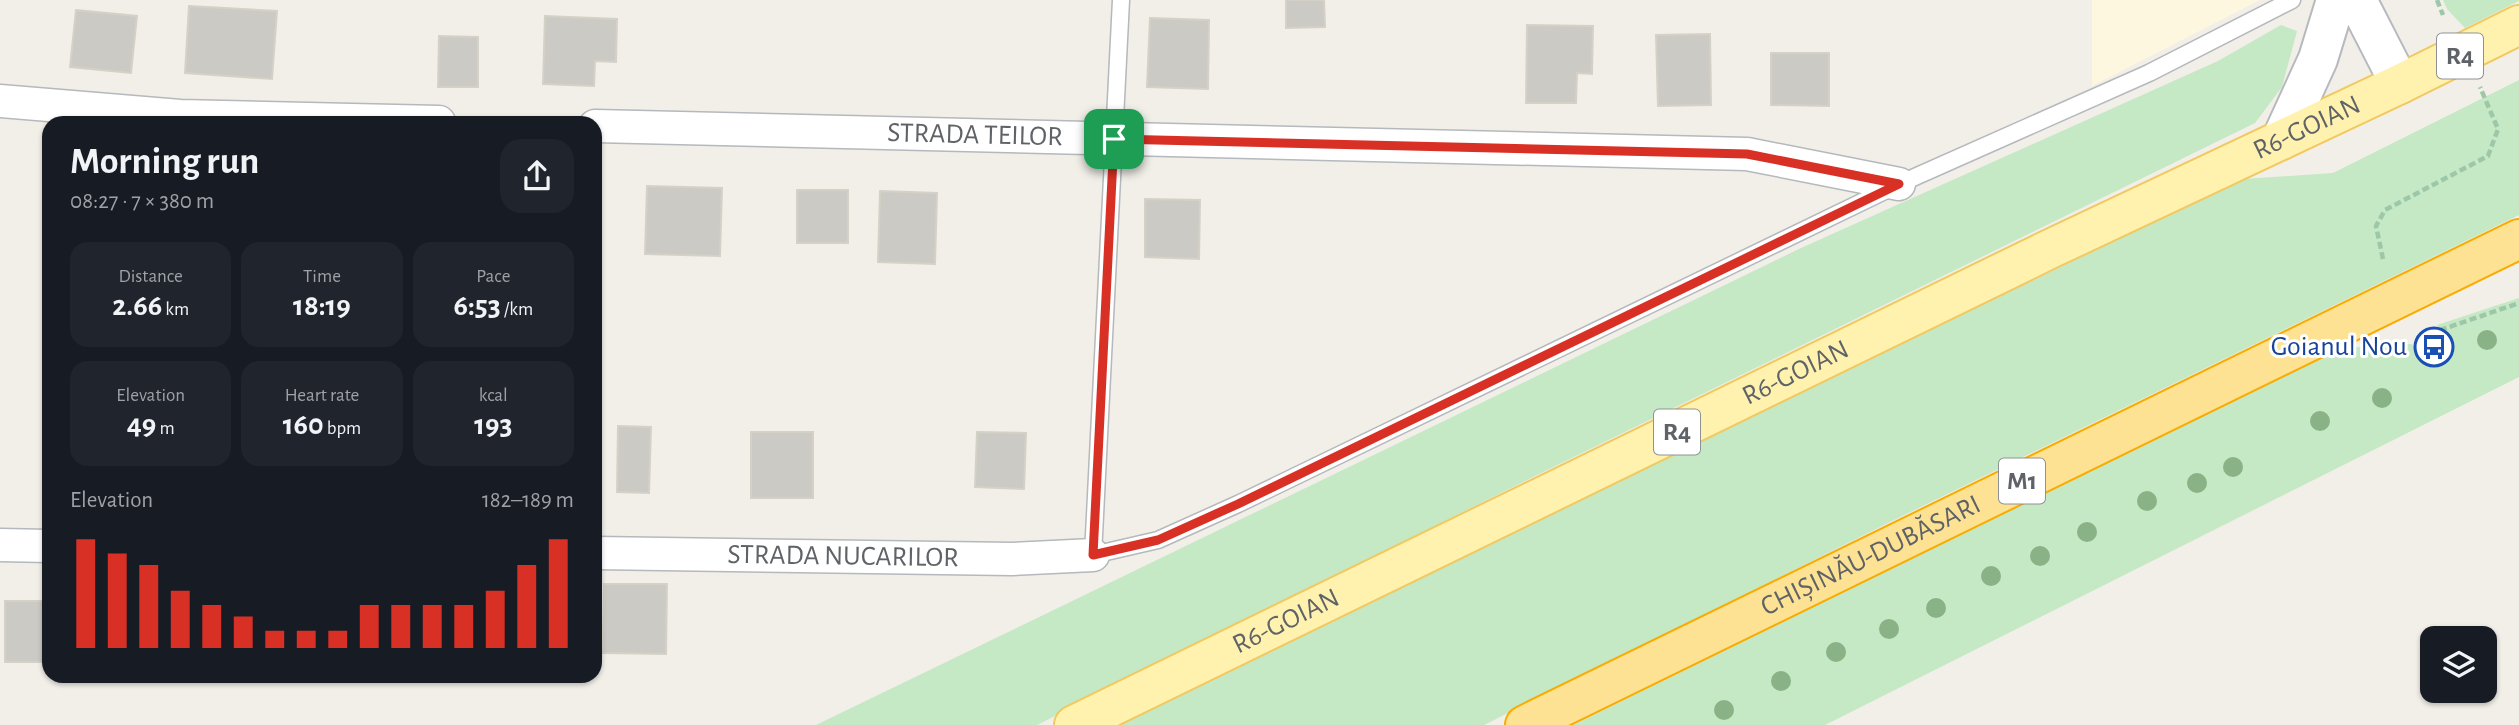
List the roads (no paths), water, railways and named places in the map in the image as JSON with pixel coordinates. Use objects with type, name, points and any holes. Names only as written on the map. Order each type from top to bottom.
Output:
[{"type":"highway","name":"CHIȘINĂU-DUBĂSARI","points":[[1525,725],[2519,239]]},
{"type":"main road","name":"R6-GOIAN","points":[[1073,725],[2053,248],[2519,25]]},
{"type":"street","points":[[2281,141],[2318,59],[2336,0]]},
{"type":"street","points":[[2357,0],[2400,84]]},
{"type":"street","points":[[0,101],[180,116]]},
{"type":"street","name":"STRADA TEILOR","points":[[602,126],[1747,154],[1899,184]]},
{"type":"street","points":[[0,545],[42,546]]},
{"type":"street","name":"STRADA NUCARILOR","points":[[602,553],[1012,559],[1093,555]]},
{"type":"lane","points":[[1121,0],[1093,555],[1158,540],[1227,509],[1899,184],[2149,73],[2292,0]]},
{"type":"place","name":"Goianul Nou","points":[[2434,347]]}]
